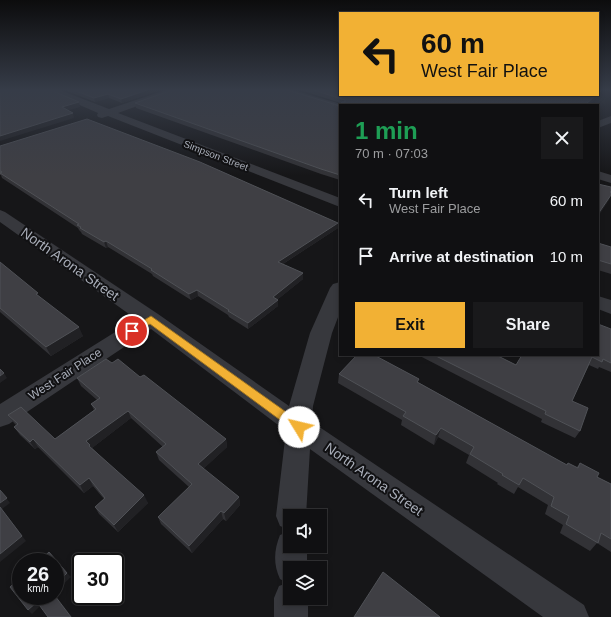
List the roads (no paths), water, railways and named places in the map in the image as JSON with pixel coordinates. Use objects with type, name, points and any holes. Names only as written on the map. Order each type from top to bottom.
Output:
[{"type":"street","name":"Simpson Street","points":[[119,118],[339,203]]},
{"type":"street","points":[[599,124],[611,118]]},
{"type":"street","points":[[599,175],[611,179]]},
{"type":"street","name":"North Arona Street","points":[[0,215],[151,319],[299,427],[572,617]]},
{"type":"street","points":[[292,509],[301,406],[321,333],[339,290]]},
{"type":"street","points":[[599,302],[611,307]]},
{"type":"street","name":"West Fair Place","points":[[0,417],[151,319]]},
{"type":"street","points":[[291,605],[291,617]]}]
